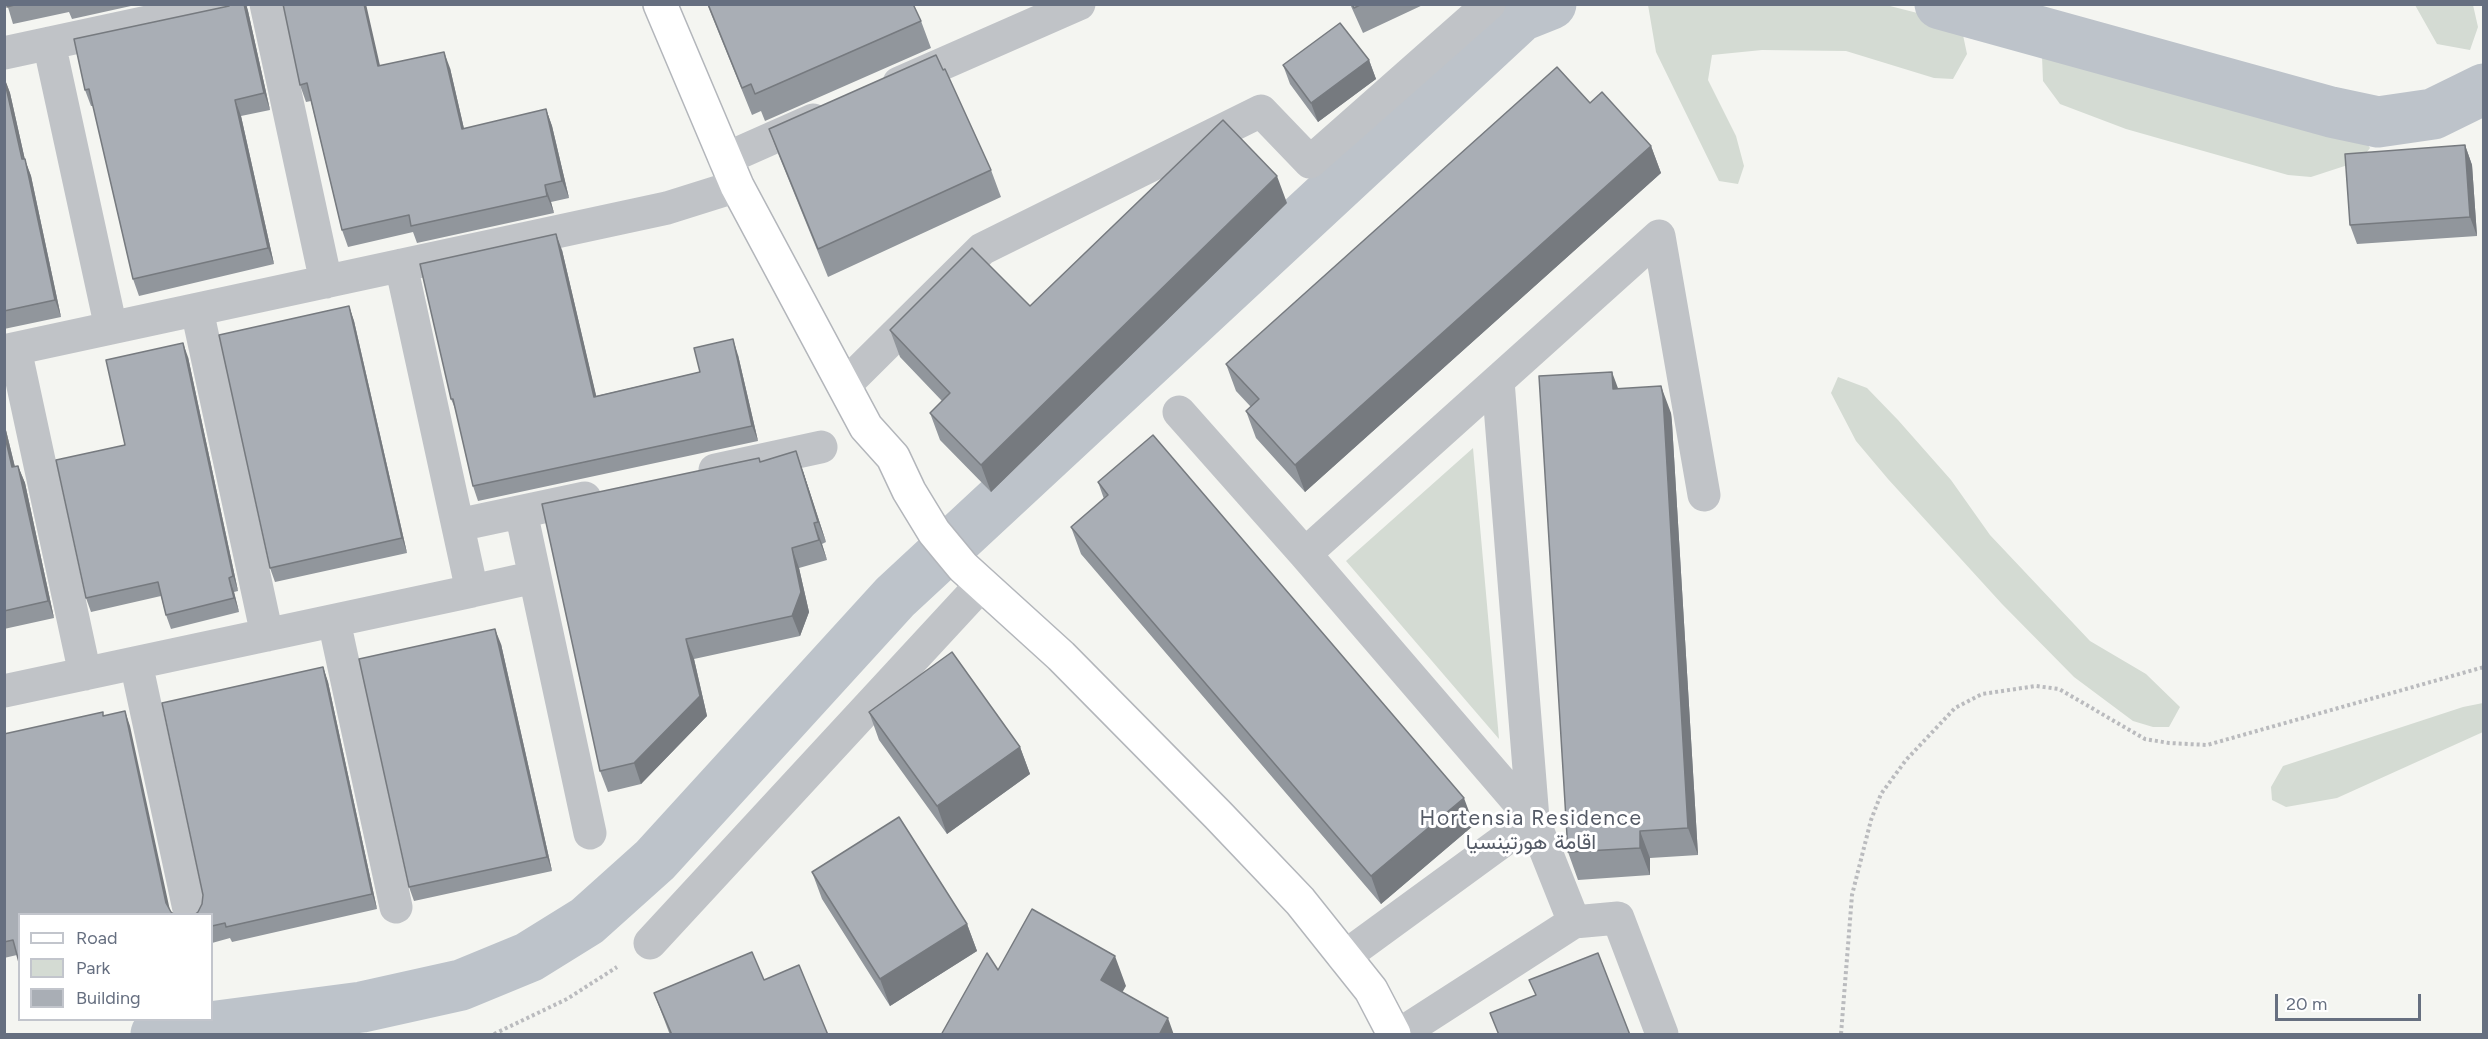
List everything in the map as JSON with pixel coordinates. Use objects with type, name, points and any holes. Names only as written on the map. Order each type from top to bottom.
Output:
[{"type":"main road","points":[[660,4],[731,172],[866,427],[893,457],[909,491],[934,532],[963,567],[1061,656],[1300,901],[1371,990],[1394,1035]]},
{"type":"street","points":[[4,53],[190,9],[231,4]]},
{"type":"street","points":[[266,4],[326,282]]},
{"type":"street","points":[[875,93],[1079,4]]},
{"type":"street","points":[[844,386],[982,249],[1261,111],[1311,162],[1489,4]]},
{"type":"street","points":[[49,44],[111,328]]},
{"type":"street","points":[[85,674],[10,350],[667,208],[843,107]]},
{"type":"street","points":[[1305,554],[1659,236],[1704,495]]},
{"type":"street","points":[[401,266],[472,591]]},
{"type":"street","points":[[197,310],[267,635]]},
{"type":"street","points":[[1498,381],[1533,819],[1574,922]]},
{"type":"street","points":[[1179,412],[1305,554],[1533,819]]},
{"type":"street","points":[[683,477],[821,447]]},
{"type":"street","points":[[458,525],[613,492]]},
{"type":"street","points":[[521,512],[590,834]]},
{"type":"street","points":[[4,692],[535,577]]},
{"type":"street","points":[[650,943],[982,584]]},
{"type":"street","points":[[334,621],[396,907]]},
{"type":"street","points":[[136,663],[190,913]]},
{"type":"street","points":[[1344,957],[1533,819]]},
{"type":"street","points":[[1400,1035],[1574,922],[1618,918],[1662,1035]]},
{"type":"path","points":[[1841,1035],[1852,895],[1871,820],[1881,794],[1906,760],[1955,708],[1982,694],[2036,686],[2059,689],[2145,739],[2207,745],[2484,667]]},
{"type":"path","points":[[495,1035],[567,999],[650,943]]},
{"type":"green space","points":[[1648,5],[1886,5],[1945,20],[1963,35],[1967,54],[1953,79],[1934,78],[1846,51],[1762,50],[1712,55],[1708,80],[1736,136],[1744,166],[1738,184],[1719,181],[1656,52]]},
{"type":"green space","points":[[2415,5],[2473,5],[2478,27],[2470,50],[2437,44]]},
{"type":"green space","points":[[2059,47],[2335,126],[2363,138],[2370,148],[2360,161],[2311,177],[2288,175],[2126,129],[2060,104],[2043,81],[2042,56]]},
{"type":"green space","points":[[1838,377],[1867,388],[1898,420],[1951,480],[1990,535],[2090,641],[2146,674],[2180,707],[2169,727],[2153,727],[2133,721],[2074,677],[2002,604],[1856,441],[1831,393]]},
{"type":"green space","points":[[1473,448],[1499,739],[1346,561]]},
{"type":"green space","points":[[2483,703],[2483,732],[2337,798],[2286,807],[2272,800],[2271,787],[2283,766],[2463,707]]},
{"type":"building","points":[[232,4],[244,4],[264,93],[235,100],[268,248],[133,279],[89,89],[85,90],[74,39]]},
{"type":"building","points":[[283,4],[364,4],[378,66],[444,52],[462,129],[546,109],[562,181],[545,185],[547,196],[411,226],[409,215],[342,230],[307,83],[300,85]]},
{"type":"building","points":[[708,4],[913,4],[921,21],[755,94],[751,84],[742,88]]},
{"type":"building","points":[[1340,23],[1369,60],[1311,103],[1283,65]]},
{"type":"building","points":[[936,55],[943,70],[945,69],[991,170],[818,249],[769,129]]},
{"type":"building","points":[[1557,67],[1590,103],[1602,92],[1651,146],[1295,465],[1246,411],[1259,399],[1226,364]]},
{"type":"building","points":[[4,78],[22,159],[25,159],[55,300],[4,311]]},
{"type":"building","points":[[1223,120],[1277,176],[981,465],[930,413],[950,393],[890,330],[972,248],[1030,306]]},
{"type":"building","points":[[2465,145],[2470,217],[2350,225],[2345,154]]},
{"type":"building","points":[[556,234],[594,397],[700,372],[694,348],[733,339],[752,426],[473,486],[420,264]]},
{"type":"building","points":[[349,306],[402,538],[270,568],[219,335]]},
{"type":"building","points":[[183,343],[233,576],[229,578],[234,598],[166,615],[158,582],[86,598],[56,460],[125,445],[106,360]]},
{"type":"building","points":[[1612,372],[1613,389],[1661,386],[1663,396],[1688,828],[1640,831],[1640,848],[1568,852],[1539,376]]},
{"type":"building","points":[[4,432],[12,467],[18,466],[48,601],[4,611]]},
{"type":"building","points":[[1153,435],[1464,798],[1371,876],[1071,527],[1108,495],[1098,482]]},
{"type":"building","points":[[796,451],[818,522],[814,523],[819,540],[792,548],[801,592],[792,616],[686,639],[700,696],[634,763],[600,771],[542,504],[759,458],[760,462]]},
{"type":"building","points":[[495,629],[547,857],[409,887],[359,659]]},
{"type":"building","points":[[952,652],[1020,747],[937,806],[869,712]]},
{"type":"building","points":[[323,667],[372,894],[226,927],[225,923],[213,926],[213,913],[197,913],[202,904],[203,895],[162,703]]},
{"type":"building","points":[[125,711],[166,903],[172,913],[18,913],[18,959],[13,940],[4,942],[4,734],[103,712],[103,716]]},
{"type":"building","points":[[899,817],[967,924],[880,979],[812,872]]},
{"type":"building","points":[[1032,909],[1115,956],[1101,980],[1168,1018],[1159,1035],[941,1035],[987,953],[998,970]]},
{"type":"building","points":[[752,952],[764,980],[799,965],[828,1035],[672,1035],[654,993]]},
{"type":"building","points":[[1598,953],[1630,1035],[1499,1035],[1490,1013],[1536,995],[1529,980]]},
{"type":"waterway","points":[[156,1034],[362,1007],[461,985],[529,957],[587,921],[655,860],[895,597],[1521,16],[1551,4]]},
{"type":"waterway","points":[[1940,4],[2331,112],[2378,122],[2433,114],[2484,89]]},
{"type":"district","name":"Hortensia Residence اقامة هورتينسيا","points":[[1531,831]]}]
